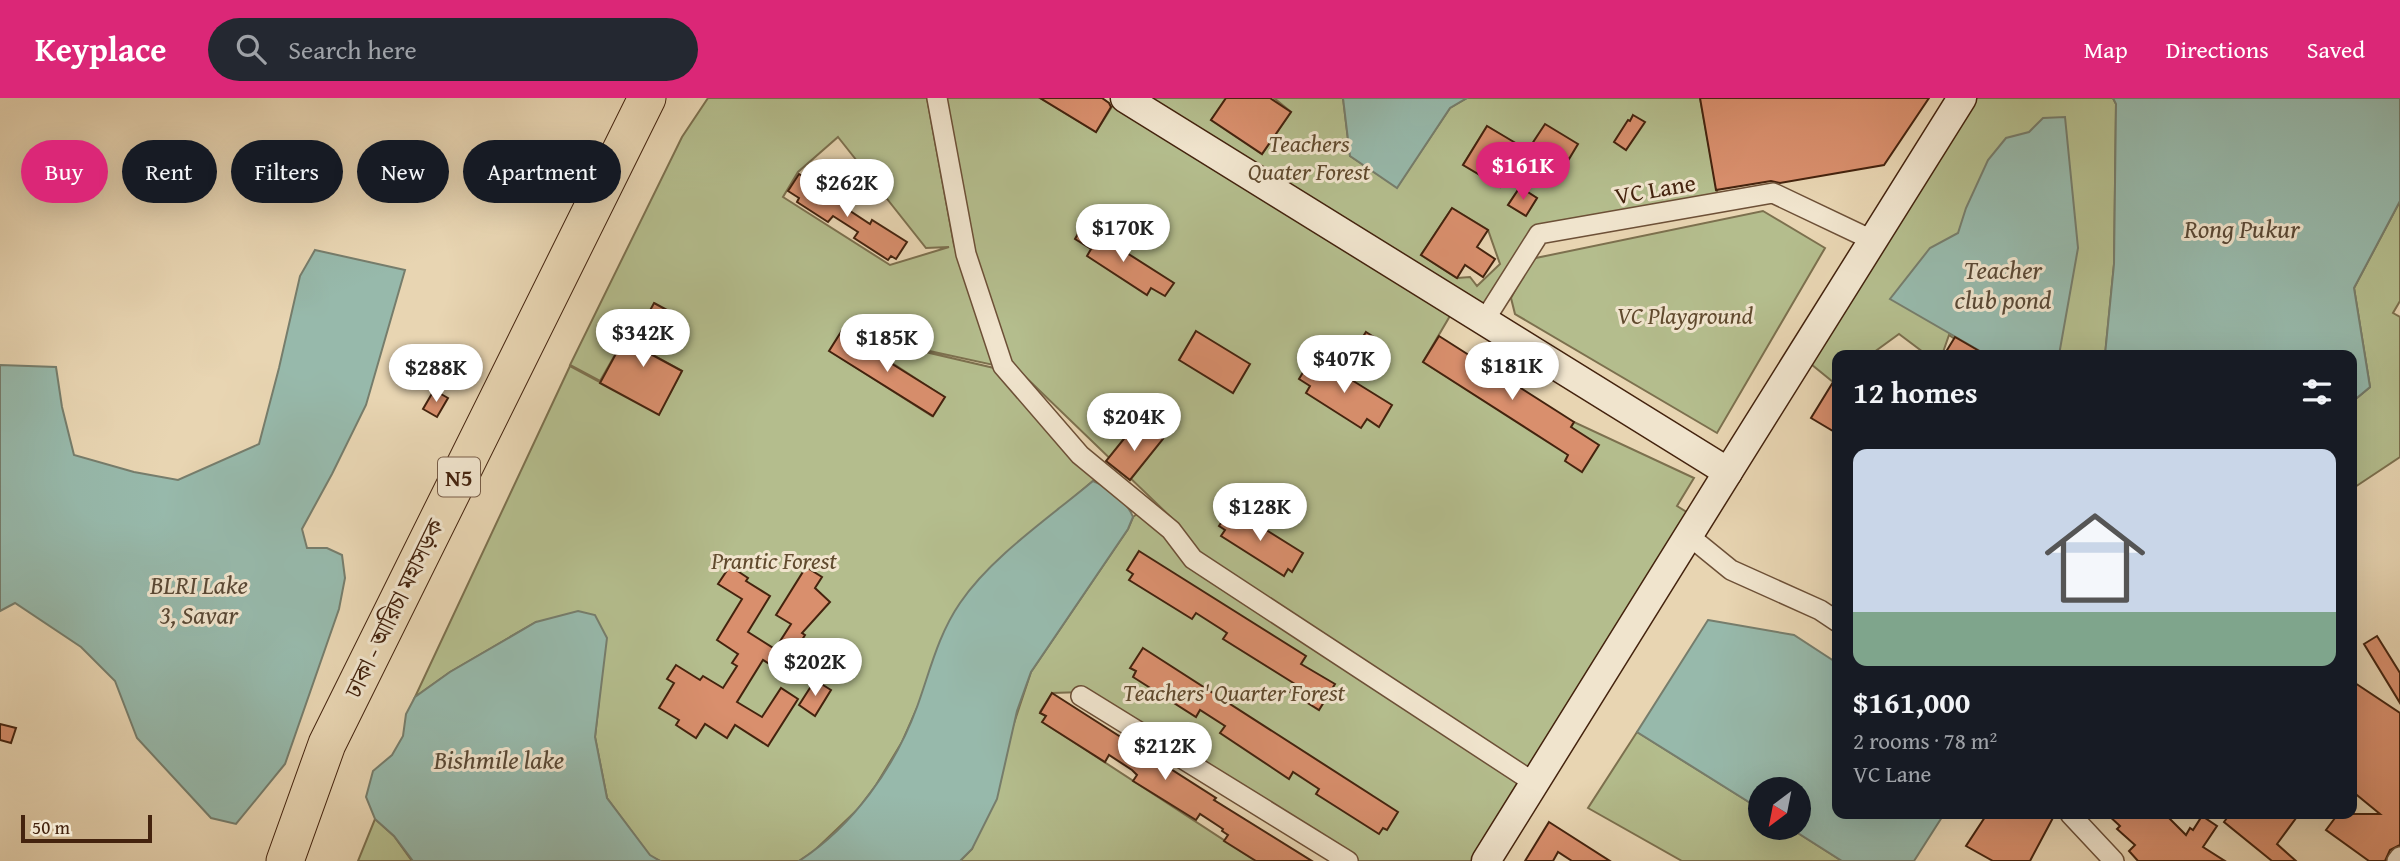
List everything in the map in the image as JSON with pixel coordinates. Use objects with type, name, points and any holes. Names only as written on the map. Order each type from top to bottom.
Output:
[{"type":"highway","name":"ঢাকা - আরিচা মহাসড়ক","points":[[261,861],[316,713],[510,326],[618,98]]},
{"type":"highway","name":"ঢাকা - আরিচা মহাসড়ক","points":[[285,861],[327,744],[647,98]]},
{"type":"street","points":[[937,98],[966,254],[1003,366],[1080,455],[1171,530],[1193,559],[1536,783]]},
{"type":"street","points":[[1125,98],[1728,472]]},
{"type":"street","points":[[1486,861],[1962,98]]},
{"type":"street","name":"VC Lane","points":[[1484,320],[1539,234],[1773,193],[1872,240]]},
{"type":"street","points":[[1688,535],[1731,570],[1832,618]]},
{"type":"street","points":[[1081,696],[1348,861]]},
{"type":"street","points":[[2075,819],[2114,861]]},
{"type":"green space","name":"Prantic Forest","points":[[708,98],[927,98],[954,245],[998,366],[842,332],[830,351],[932,416],[944,397],[848,334],[994,368],[1103,485],[1093,481],[989,569],[902,742],[876,785],[858,809],[814,851],[799,861],[660,861],[650,856],[607,798],[595,737],[599,701],[536,622],[450,672],[415,697],[570,366],[659,414],[682,371],[624,339],[600,381],[570,365],[682,137]],"holes":[[[838,137],[926,248],[949,247],[890,265],[783,197],[798,172]]]},
{"type":"green space","points":[[944,98],[1040,98],[1096,132],[1113,105],[1454,309],[1423,362],[1558,447],[1574,422],[1694,478],[1677,506],[1693,516],[1536,777],[1208,570],[1180,526],[1010,362],[974,250]]},
{"type":"green space","name":"Teachers Quater Forest","points":[[1134,98],[1226,98],[1211,120],[1262,154],[1291,112],[1274,98],[1343,98],[1350,156],[1397,187],[1450,108],[1467,98],[1700,98],[1719,202],[1539,234],[1487,314]],"holes":[[[1487,126],[1524,149],[1500,187],[1463,165]],[[1520,187],[1537,198],[1526,215],[1508,205]],[[1452,208],[1488,230],[1500,264],[1477,286],[1470,277],[1457,278],[1421,255]]]},
{"type":"green space","points":[[1962,98],[2113,98],[2116,104],[2114,264],[2105,350],[1969,350],[1949,335],[1944,350],[1920,350],[1899,334],[1877,350],[1832,350],[1832,381],[1806,360]]},
{"type":"green space","points":[[2400,201],[2400,301],[2393,313],[2400,317],[2400,457],[2357,486],[2357,398],[2370,387],[2354,288]]},
{"type":"green space","name":"VC Playground","points":[[1763,211],[1825,248],[1717,433],[1515,314],[1511,298],[1531,259]]},
{"type":"green space","name":"Teachers' Quarter Forest","points":[[1144,508],[1193,559],[1533,784],[1483,861],[1354,861],[1083,692],[1052,693],[1040,712],[1046,716],[1043,722],[1256,861],[960,861],[972,849],[1031,672],[1128,529],[1133,517]]},
{"type":"green space","points":[[1637,732],[1748,801],[1748,840],[1809,840],[1842,861],[1682,861],[1588,808]]},
{"type":"green space","points":[[375,819],[394,836],[412,861],[358,861]]},
{"type":"water","points":[[1343,98],[1467,98],[1450,108],[1397,188],[1350,156]]},
{"type":"water","name":"Rong Pukur","points":[[2113,98],[2400,98],[2400,201],[2354,288],[2370,387],[2357,398],[2357,350],[2105,350],[2114,264],[2116,104]]},
{"type":"water","name":"Teacher club pond","points":[[2065,117],[2078,248],[2060,350],[1978,350],[1890,299],[1930,248],[1958,233],[1966,208],[1988,160],[2006,138],[2029,132],[2043,118]]},
{"type":"water","name":"BLRI Lake 3, Savar","points":[[315,250],[405,270],[366,405],[302,529],[307,548],[327,548],[342,555],[345,578],[339,609],[285,764],[236,824],[211,818],[137,738],[115,681],[81,647],[15,603],[0,611],[0,365],[56,367],[62,407],[74,455],[134,472],[178,480],[259,444],[300,276]]},
{"type":"water","points":[[1093,481],[1116,495],[1133,517],[1128,529],[1031,672],[1017,711],[997,799],[972,849],[960,861],[799,861],[837,831],[884,773],[908,729],[935,653],[952,615],[973,586],[1022,538]]},
{"type":"water","name":"Bishmile lake","points":[[578,611],[595,615],[607,638],[595,737],[607,798],[650,855],[660,861],[413,861],[394,836],[375,819],[366,797],[373,771],[392,755],[403,736],[406,714],[415,697],[450,672],[536,622]]},
{"type":"water","points":[[1708,620],[1794,635],[1832,660],[1832,819],[1941,819],[1914,861],[1842,861],[1809,840],[1811,777],[1748,777],[1748,801],[1637,732]]},
{"type":"building","points":[[1040,98],[1102,98],[1111,107],[1096,132]]},
{"type":"building","points":[[1226,98],[1270,98],[1291,112],[1262,154],[1211,120]]},
{"type":"building","points":[[1700,98],[1929,98],[1884,165],[1780,183],[1771,181],[1716,190]]},
{"type":"building","points":[[1633,115],[1645,122],[1626,150],[1614,142]]},
{"type":"building","points":[[1545,124],[1578,144],[1569,159],[1566,157],[1559,168],[1528,150]]},
{"type":"building","points":[[1487,126],[1524,148],[1500,187],[1463,165]]},
{"type":"building","points":[[799,174],[870,224],[872,220],[907,242],[896,259],[891,256],[888,260],[854,238],[858,232],[833,216],[828,222],[797,202],[799,198],[788,191]]},
{"type":"building","points":[[1520,187],[1537,198],[1526,216],[1508,205]]},
{"type":"building","points":[[1452,208],[1488,230],[1477,247],[1495,259],[1483,277],[1465,265],[1457,278],[1421,255]]},
{"type":"building","points":[[1083,225],[1174,283],[1165,296],[1151,288],[1147,295],[1087,256],[1091,249],[1075,239]]},
{"type":"building","points":[[654,303],[667,310],[645,351],[682,371],[659,415],[600,383],[624,339],[632,344]]},
{"type":"building","points":[[1196,331],[1250,364],[1233,393],[1179,360]]},
{"type":"building","points":[[841,332],[945,397],[933,416],[829,351]]},
{"type":"building","points":[[1366,332],[1382,342],[1370,360],[1354,351]]},
{"type":"building","points":[[1439,336],[1574,422],[1571,427],[1599,445],[1582,472],[1565,461],[1568,455],[1423,362]]},
{"type":"building","points":[[1955,337],[1977,350],[1947,350]]},
{"type":"building","points":[[1313,356],[1392,405],[1379,427],[1367,419],[1361,428],[1306,393],[1310,386],[1299,379]]},
{"type":"building","points":[[1832,384],[1832,430],[1811,418]]},
{"type":"building","points":[[434,390],[448,398],[437,417],[423,409]]},
{"type":"building","points":[[1148,427],[1163,439],[1130,480],[1106,461],[1127,435],[1136,443]]},
{"type":"building","points":[[1231,508],[1303,553],[1292,572],[1288,569],[1284,576],[1221,536],[1225,530],[1219,526]]},
{"type":"building","points":[[1139,551],[1306,656],[1301,664],[1335,684],[1319,710],[1290,692],[1295,684],[1223,639],[1227,633],[1196,613],[1192,619],[1129,580],[1133,574],[1127,570]]},
{"type":"building","points":[[730,566],[748,578],[746,581],[770,596],[748,632],[775,649],[791,624],[776,615],[806,567],[822,577],[815,588],[830,602],[802,633],[805,635],[782,672],[763,660],[737,702],[762,717],[781,688],[798,699],[768,746],[735,725],[727,738],[705,724],[696,738],[676,725],[679,720],[659,708],[674,683],[667,679],[676,665],[700,680],[703,676],[723,688],[737,666],[732,663],[738,654],[717,640],[742,599],[718,584]]},
{"type":"building","points":[[2377,636],[2400,673],[2400,703],[2364,644]]},
{"type":"building","points":[[1143,648],[1398,812],[1387,830],[1383,828],[1379,834],[1316,794],[1319,789],[1293,772],[1289,779],[1220,733],[1225,726],[1200,710],[1196,717],[1133,677],[1136,671],[1130,668]]},
{"type":"building","points":[[815,680],[831,690],[815,716],[799,705]]},
{"type":"building","points":[[2357,684],[2400,713],[2400,845],[2390,850],[2385,861],[2369,861],[2326,830],[2334,819],[2357,819],[2357,814],[2380,814],[2357,795]]},
{"type":"building","points":[[1052,693],[1312,861],[1256,861],[1224,841],[1228,835],[1223,829],[1200,814],[1196,820],[1133,781],[1137,775],[1109,755],[1105,762],[1042,722],[1046,716],[1040,713]]},
{"type":"building","points":[[0,724],[16,728],[11,743],[0,740]]},
{"type":"building","points":[[1984,819],[2052,819],[2030,861],[1993,861],[1966,846]]},
{"type":"building","points":[[2112,819],[2170,819],[2186,835],[2200,819],[2206,819],[2217,826],[2203,847],[2225,861],[2138,861],[2129,851],[2135,845],[2117,829],[2120,826]]},
{"type":"building","points":[[2226,819],[2295,819],[2277,844],[2296,861],[2272,861],[2224,822]]},
{"type":"building","points":[[1549,822],[1610,861],[1572,861],[1558,852],[1553,861],[1525,861]]}]
